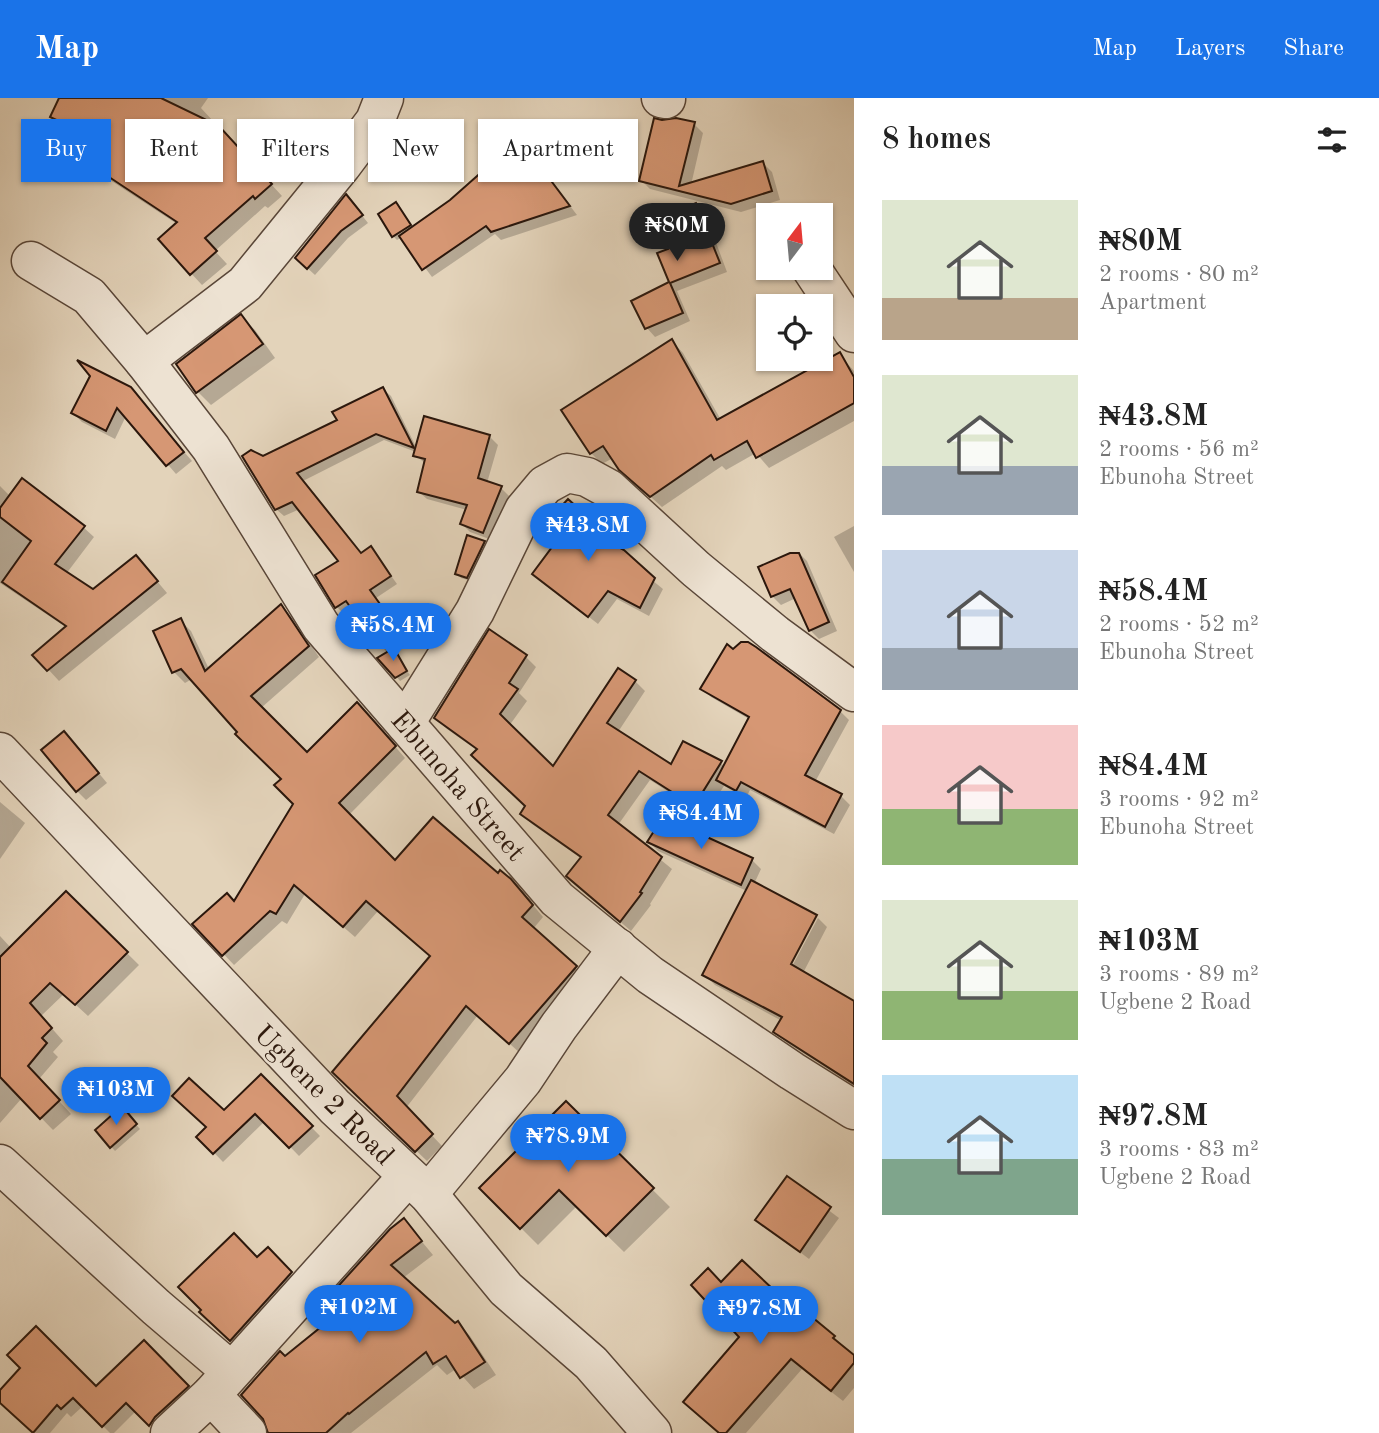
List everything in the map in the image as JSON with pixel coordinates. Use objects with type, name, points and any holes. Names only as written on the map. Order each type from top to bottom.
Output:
[{"type":"street","points":[[144,361],[245,284],[375,121],[384,98]]},
{"type":"street","name":"Ebunoha Street","points":[[31,261],[89,296],[144,361],[211,448],[321,626],[557,899],[684,998],[854,1110]]},
{"type":"street","points":[[819,280],[854,332]]},
{"type":"street","points":[[405,723],[475,611],[524,510],[545,485],[567,473],[587,477],[609,489],[696,569],[775,634],[854,692]]},
{"type":"street","name":"Ugbene 2 Road","points":[[0,752],[316,1087],[418,1185],[506,1289],[591,1363],[652,1433]]},
{"type":"street","points":[[170,1433],[523,1080],[559,1026],[618,948]]},
{"type":"street","points":[[0,1164],[156,1307],[221,1383],[247,1433]]},
{"type":"building","points":[[59,98],[161,98],[204,119],[125,119],[125,182],[223,182],[223,130],[237,146],[237,182],[272,184],[255,199],[253,196],[205,238],[217,251],[190,275],[158,239],[177,222],[111,178],[111,119],[50,117]]},
{"type":"building","points":[[654,118],[676,118],[695,122],[679,186],[763,161],[772,191],[731,204],[639,181]]},
{"type":"building","points":[[478,175],[478,182],[552,182],[570,206],[491,232],[486,226],[422,270],[399,236],[450,200]]},
{"type":"building","points":[[346,194],[363,215],[341,231],[307,269],[295,258]]},
{"type":"building","points":[[396,202],[411,225],[392,237],[378,214]]},
{"type":"building","points":[[696,203],[720,263],[670,283],[683,313],[645,329],[631,301],[669,282],[657,253],[668,249],[655,220]]},
{"type":"building","points":[[241,314],[263,344],[196,393],[176,364]]},
{"type":"building","points":[[672,339],[717,420],[806,371],[833,371],[833,356],[840,352],[854,377],[854,403],[756,458],[747,441],[714,460],[711,455],[650,497],[619,470],[603,446],[590,454],[561,410]]},
{"type":"building","points":[[77,360],[131,387],[184,452],[166,466],[117,408],[106,431],[71,413],[90,376]]},
{"type":"building","points":[[383,387],[414,448],[376,434],[297,473],[361,553],[371,546],[391,576],[370,590],[400,632],[378,647],[346,601],[335,608],[315,575],[338,561],[292,502],[275,510],[242,456],[251,450],[263,456],[337,420],[332,412]]},
{"type":"building","points":[[424,416],[490,435],[478,478],[502,486],[483,533],[460,524],[467,505],[417,492],[425,459],[413,456]]},
{"type":"building","points":[[22,478],[85,526],[55,564],[93,589],[136,555],[158,581],[47,671],[32,655],[66,626],[2,582],[31,541],[0,517],[0,508]]},
{"type":"building","points":[[568,499],[601,529],[594,534],[624,550],[655,578],[640,608],[608,591],[588,617],[532,574],[552,547],[537,533]]},
{"type":"building","points":[[467,535],[485,541],[467,578],[455,574]]},
{"type":"building","points":[[790,553],[799,553],[829,622],[809,631],[790,589],[771,597],[758,567]]},
{"type":"building","points":[[281,604],[309,646],[251,696],[307,752],[357,702],[396,746],[339,803],[395,860],[433,817],[498,873],[500,870],[511,879],[533,905],[522,917],[577,966],[509,1044],[466,1006],[397,1096],[433,1134],[415,1152],[332,1072],[430,956],[366,901],[343,927],[294,885],[276,914],[270,911],[222,956],[192,924],[227,893],[234,901],[293,804],[274,785],[281,779],[235,734],[237,732],[181,669],[172,673],[153,631],[181,618],[205,671]]},
{"type":"building","points":[[489,629],[527,655],[509,683],[518,689],[500,714],[553,766],[618,668],[636,680],[607,723],[671,764],[683,741],[722,761],[694,806],[639,771],[608,815],[662,857],[640,892],[642,893],[620,922],[566,876],[581,857],[520,814],[525,806],[471,755],[477,749],[434,718]]},
{"type":"building","points":[[741,642],[748,642],[756,647],[841,710],[805,775],[842,794],[825,827],[741,782],[736,791],[716,780],[749,717],[700,689],[727,644],[733,649]]},
{"type":"building","points":[[394,648],[407,671],[395,678],[377,658]]},
{"type":"building","points":[[64,731],[99,773],[76,792],[41,750]]},
{"type":"building","points":[[663,817],[753,858],[741,885],[647,842]]},
{"type":"building","points":[[751,880],[817,915],[791,964],[854,1001],[854,1084],[773,1032],[782,1017],[702,975]]},
{"type":"building","points":[[66,891],[128,952],[75,1005],[50,983],[30,1003],[52,1028],[42,1038],[47,1043],[28,1066],[60,1100],[40,1119],[0,1077],[0,957]]},
{"type":"building","points":[[261,1074],[313,1126],[289,1148],[255,1114],[213,1154],[196,1137],[206,1127],[172,1096],[189,1078],[224,1110]]},
{"type":"building","points":[[566,1101],[654,1188],[606,1236],[559,1190],[520,1229],[479,1188]]},
{"type":"building","points":[[122,1106],[137,1124],[110,1148],[95,1130]]},
{"type":"building","points":[[787,1176],[831,1207],[800,1252],[755,1220]]},
{"type":"building","points":[[404,1218],[422,1241],[391,1265],[455,1323],[458,1321],[485,1362],[460,1378],[446,1356],[433,1364],[426,1352],[326,1433],[268,1433],[263,1419],[241,1395],[280,1351],[285,1356],[332,1318],[321,1305],[390,1229]]},
{"type":"building","points":[[234,1233],[257,1257],[268,1247],[292,1272],[230,1341],[199,1312],[201,1310],[178,1287]]},
{"type":"building","points":[[742,1260],[792,1307],[795,1303],[835,1336],[833,1338],[854,1355],[854,1363],[831,1391],[791,1359],[726,1433],[719,1433],[683,1402],[739,1337],[691,1285],[708,1268],[721,1282]]},
{"type":"building","points":[[36,1326],[96,1386],[144,1340],[189,1386],[155,1417],[149,1426],[126,1403],[102,1427],[73,1398],[61,1409],[57,1405],[33,1433],[0,1403],[0,1390],[20,1368],[7,1355]]}]
